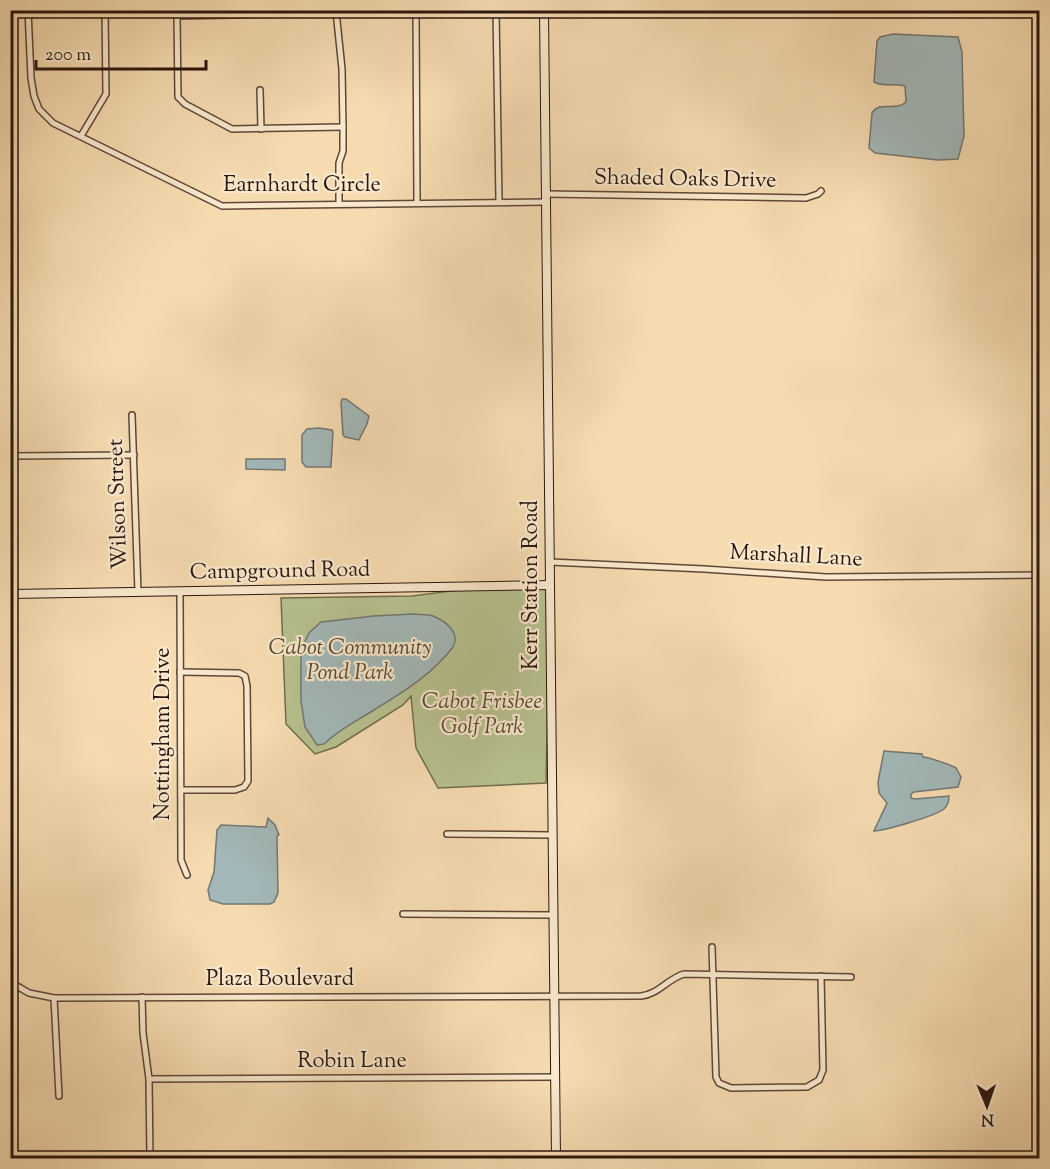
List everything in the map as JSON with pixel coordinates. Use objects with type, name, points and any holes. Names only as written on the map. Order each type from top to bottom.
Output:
[{"type":"street","name":"Earnhardt Circle","points":[[28,10],[31,78],[39,109],[53,123],[222,206],[499,202],[546,198]]},
{"type":"street","points":[[81,136],[106,94],[105,10]]},
{"type":"street","points":[[416,10],[417,203]]},
{"type":"street","points":[[496,10],[499,202]]},
{"type":"street","name":"Kerr Station Road","points":[[544,10],[556,1158]]},
{"type":"street","points":[[339,203],[339,164],[343,151],[343,127],[342,69],[336,12],[177,16],[178,97],[181,101],[232,129],[343,127]]},
{"type":"street","points":[[260,90],[261,129]]},
{"type":"street","name":"Shaded Oaks Drive","points":[[546,198],[806,198],[821,191]]},
{"type":"street","name":"Wilson Street","points":[[132,415],[138,592]]},
{"type":"street","points":[[10,456],[134,455]]},
{"type":"street","name":"Marshall Lane","points":[[550,562],[826,577],[1040,575]]},
{"type":"street","name":"Campground Road","points":[[10,594],[550,585]]},
{"type":"street","name":"Nottingham Drive","points":[[180,592],[182,860],[187,874]]},
{"type":"street","points":[[180,672],[238,673],[245,676],[248,781],[244,787],[235,790],[181,790]]},
{"type":"street","points":[[447,834],[551,835]]},
{"type":"street","points":[[403,914],[553,915]]},
{"type":"street","points":[[712,947],[716,1077],[725,1086],[737,1088],[807,1087],[819,1080],[823,1070],[821,976]]},
{"type":"street","name":"Plaza Boulevard","points":[[10,982],[29,993],[54,998],[649,996],[656,993],[675,976],[684,974],[851,977]]},
{"type":"street","points":[[142,997],[143,1033],[149,1079],[150,1158]]},
{"type":"street","points":[[54,998],[58,1096]]},
{"type":"street","name":"Robin Lane","points":[[149,1079],[554,1077]]},
{"type":"street","points":[[144,1158],[556,1158]]},
{"type":"green space","points":[[550,585],[546,783],[438,788],[416,748],[411,696],[403,705],[336,747],[315,754],[286,724],[281,598],[412,596],[490,586]]},
{"type":"shaded area","points":[[893,34],[958,37],[962,52],[964,136],[958,159],[938,160],[875,153],[869,148],[872,113],[875,109],[902,105],[906,102],[905,86],[874,82],[877,41],[880,37]]},
{"type":"shaded area","points":[[342,399],[346,399],[369,416],[359,440],[343,435]]},
{"type":"shaded area","points":[[319,428],[333,432],[331,467],[306,467],[302,462],[302,435],[307,429]]},
{"type":"shaded area","points":[[246,459],[285,459],[285,470],[246,469]]},
{"type":"shaded area","points":[[413,614],[433,616],[447,624],[455,637],[453,647],[435,667],[414,684],[340,731],[324,744],[317,745],[305,727],[301,701],[301,650],[309,633],[321,622]]},
{"type":"shaded area","points":[[884,751],[922,754],[923,757],[956,768],[961,777],[958,787],[911,794],[911,798],[915,799],[949,796],[944,809],[911,822],[874,831],[887,803],[879,793],[878,782]]},
{"type":"shaded area","points":[[268,818],[275,825],[279,835],[277,836],[278,893],[274,902],[270,904],[223,904],[210,900],[208,890],[214,872],[217,830],[221,825],[266,827]]},
{"type":"park label","name":"Cabot Community Pond Park","points":[[350,662]]},
{"type":"park label","name":"Cabot Frisbee Golf Park","points":[[482,716]]}]
